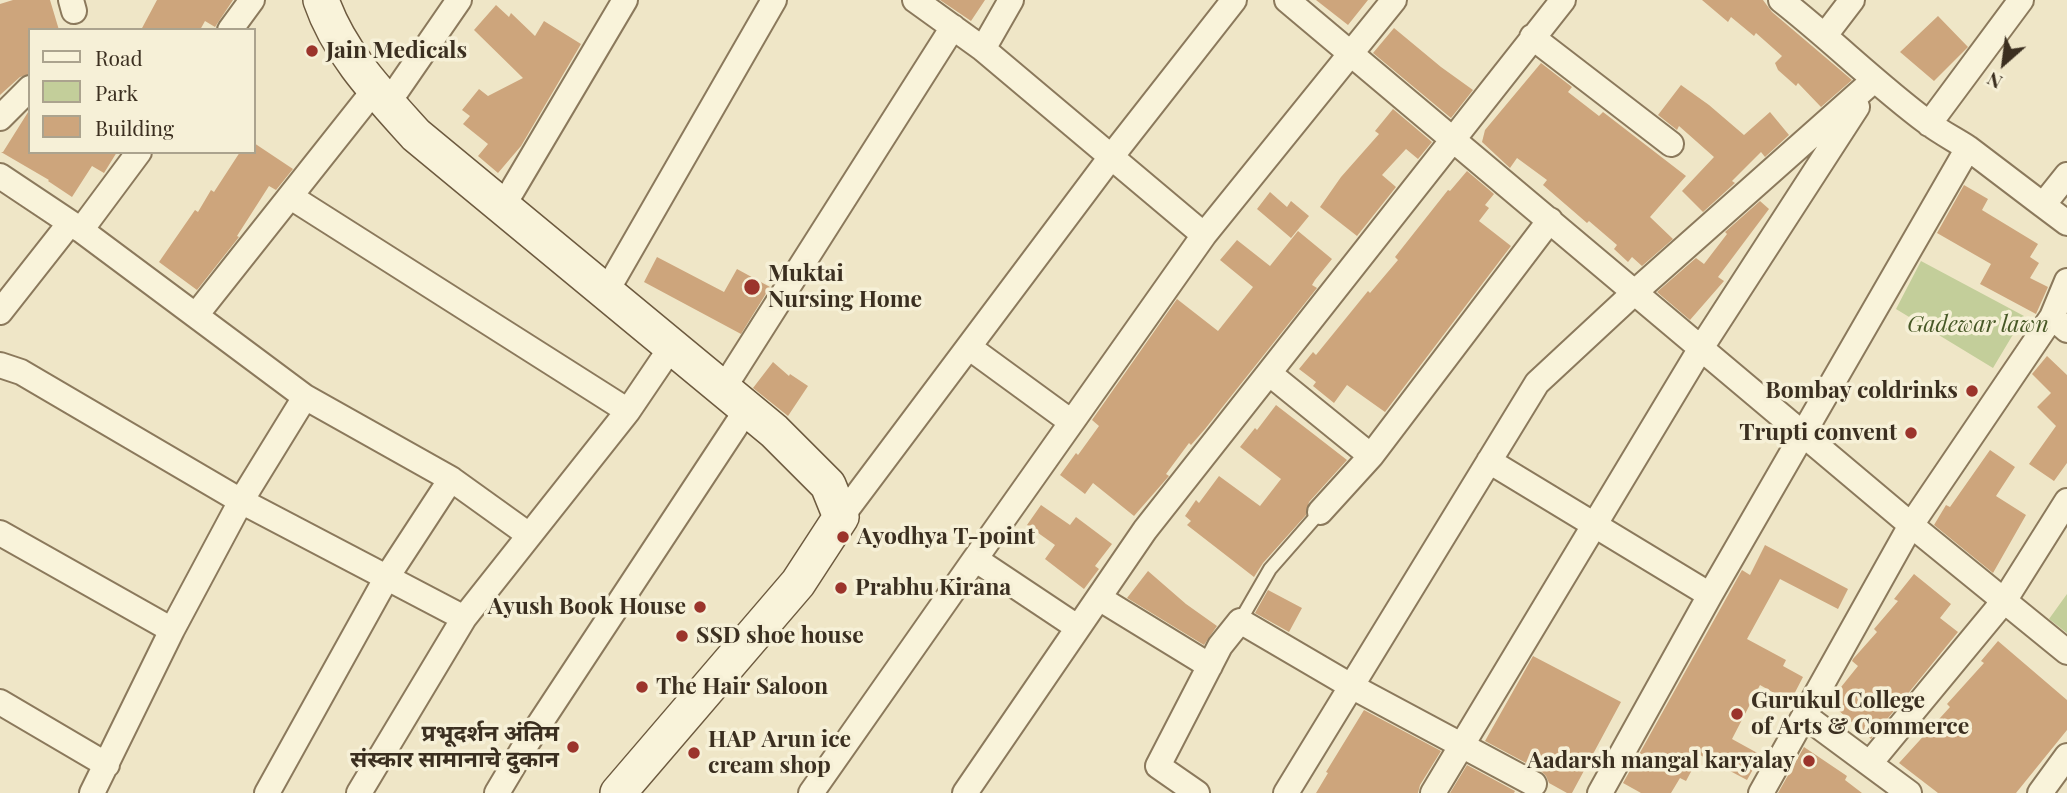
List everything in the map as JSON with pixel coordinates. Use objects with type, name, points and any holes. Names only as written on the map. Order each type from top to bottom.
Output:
[{"type":"main road","points":[[321,0],[346,51],[416,135],[774,431],[828,485],[841,517],[798,583],[618,793]]},
{"type":"street","points":[[231,28],[252,0]]},
{"type":"street","points":[[196,316],[291,197],[382,96],[459,0]]},
{"type":"street","points":[[503,206],[625,0]]},
{"type":"street","points":[[606,292],[774,0]]},
{"type":"street","points":[[915,0],[983,49],[1204,235]]},
{"type":"street","points":[[983,49],[1011,0]]},
{"type":"street","points":[[841,517],[1111,157],[1234,0]]},
{"type":"street","points":[[1287,0],[1911,525],[2067,652]]},
{"type":"street","points":[[811,793],[1204,235],[1394,0]]},
{"type":"street","points":[[965,793],[1145,530],[1563,0]]},
{"type":"street","points":[[1782,0],[1826,34],[1874,80],[1929,124],[1968,148],[2067,223]]},
{"type":"street","points":[[1826,34],[1852,0]]},
{"type":"street","points":[[1929,124],[2021,0]]},
{"type":"street","points":[[497,793],[735,399],[953,27]]},
{"type":"street","points":[[1532,37],[1671,144]]},
{"type":"street","points":[[1286,793],[1537,383],[1635,292],[1874,80]]},
{"type":"street","points":[[1433,793],[1701,348],[1874,80]]},
{"type":"street","points":[[0,118],[28,90]]},
{"type":"street","points":[[1600,793],[1710,595],[1968,148]]},
{"type":"street","points":[[0,312],[137,154]]},
{"type":"street","points":[[2043,205],[2067,174]]},
{"type":"street","points":[[0,176],[75,226],[305,397],[451,479],[529,535]]},
{"type":"street","points":[[291,197],[628,411]]},
{"type":"street","points":[[1320,512],[1371,456],[1550,220]]},
{"type":"street","points":[[1761,793],[1911,525],[2059,324],[2067,281]]},
{"type":"street","points":[[359,793],[464,618],[628,411],[672,346]]},
{"type":"street","points":[[970,348],[1070,422]]},
{"type":"street","points":[[0,365],[21,372],[241,501],[464,618]]},
{"type":"street","points":[[1270,374],[1371,456]]},
{"type":"street","points":[[92,793],[172,630],[241,501],[305,397]]},
{"type":"street","points":[[1489,461],[1710,595]]},
{"type":"street","points":[[267,793],[387,577],[451,479]]},
{"type":"street","points":[[1870,763],[2004,601],[2067,501]]},
{"type":"street","points":[[0,533],[172,630]]},
{"type":"street","points":[[975,559],[1077,627]]},
{"type":"street","points":[[1099,598],[1210,666]]},
{"type":"street","points":[[1197,793],[1158,766],[1220,646],[1240,621],[1351,686],[1462,744],[1538,790]]},
{"type":"street","points":[[0,702],[107,765]]},
{"type":"street","points":[[1805,716],[1909,793]]},
{"type":"street","points":[[2040,793],[2067,756]]},
{"type":"lane","points":[[1240,621],[1270,569],[1320,512]]},
{"type":"green space","name":"Gadewar lawn","points":[[1921,261],[2024,316],[1993,368],[1896,309]]},
{"type":"green space","points":[[2067,594],[2067,633],[2049,619]]},
{"type":"building","points":[[13,0],[50,0],[58,28],[28,28],[28,75],[20,77],[0,95],[0,4]]},
{"type":"building","points":[[157,0],[233,0],[215,27],[205,21],[201,28],[142,28]]},
{"type":"building","points":[[940,0],[985,0],[971,21]]},
{"type":"building","points":[[1316,0],[1368,0],[1348,25]]},
{"type":"building","points":[[1702,0],[1763,0],[1772,12],[1852,80],[1821,107],[1798,83],[1796,86],[1778,70],[1775,63],[1782,56],[1756,33],[1754,36],[1731,17],[1728,22]]},
{"type":"building","points":[[496,5],[509,17],[511,13],[535,36],[544,21],[581,44],[521,146],[498,173],[478,156],[488,144],[463,124],[470,116],[462,110],[479,89],[488,96],[523,78],[474,30]]},
{"type":"building","points":[[1938,16],[1968,47],[1934,81],[1900,52]]},
{"type":"building","points":[[1394,28],[1473,90],[1451,118],[1373,53]]},
{"type":"building","points":[[1541,63],[1572,87],[1568,92],[1599,116],[1603,112],[1686,176],[1650,217],[1673,239],[1642,266],[1632,257],[1628,262],[1614,249],[1617,245],[1543,185],[1547,180],[1517,158],[1510,168],[1482,142],[1485,130]]},
{"type":"building","points":[[1681,85],[1744,135],[1770,112],[1789,135],[1765,157],[1761,152],[1732,181],[1735,183],[1703,212],[1682,191],[1714,157],[1679,126],[1677,130],[1658,115]]},
{"type":"building","points":[[1393,109],[1432,142],[1418,159],[1406,149],[1382,175],[1396,187],[1357,236],[1320,207],[1341,177],[1379,134],[1375,131]]},
{"type":"building","points":[[28,112],[28,154],[116,154],[104,173],[92,166],[72,197],[3,152]]},
{"type":"building","points":[[256,144],[293,169],[276,190],[269,186],[237,236],[239,237],[197,290],[159,262],[195,210],[198,212],[211,190],[214,192],[239,154],[256,154]]},
{"type":"building","points":[[1467,171],[1494,194],[1485,205],[1489,208],[1479,221],[1511,246],[1385,412],[1347,385],[1334,403],[1313,386],[1316,382],[1299,369],[1313,352],[1316,355],[1368,291],[1370,293],[1398,260],[1395,257],[1448,190],[1450,191]]},
{"type":"building","points":[[1964,185],[1988,199],[1982,210],[2038,244],[2030,257],[2039,263],[2030,278],[2048,287],[2036,314],[1980,284],[1991,264],[1937,233]]},
{"type":"building","points":[[1270,192],[1287,207],[1291,201],[1309,216],[1291,238],[1257,209]]},
{"type":"building","points":[[1760,201],[1769,209],[1718,277],[1724,281],[1690,320],[1657,292],[1696,258],[1704,264],[1727,234],[1725,232]]},
{"type":"building","points":[[1298,231],[1332,259],[1312,285],[1317,288],[1205,429],[1191,445],[1189,443],[1166,474],[1169,476],[1134,516],[1093,483],[1085,494],[1060,475],[1099,426],[1092,420],[1177,299],[1218,331],[1253,287],[1220,260],[1237,240],[1270,266]]},
{"type":"building","points":[[657,257],[724,292],[737,269],[770,287],[741,334],[644,282]]},
{"type":"building","points":[[2047,356],[2067,375],[2067,463],[2054,481],[2029,464],[2056,426],[2037,407],[2051,393],[2032,374]]},
{"type":"building","points":[[773,362],[789,376],[790,374],[808,386],[788,416],[753,388]]},
{"type":"building","points":[[1276,405],[1347,460],[1309,502],[1306,515],[1263,563],[1254,577],[1187,525],[1191,521],[1185,516],[1196,500],[1199,503],[1219,476],[1260,506],[1281,479],[1240,447]]},
{"type":"building","points":[[1990,450],[2015,467],[1996,496],[2026,515],[1993,573],[1934,525],[1946,505],[1950,507]]},
{"type":"building","points":[[1041,505],[1070,525],[1076,517],[1112,544],[1095,566],[1099,569],[1084,589],[1045,559],[1055,545],[1027,525]]},
{"type":"building","points":[[1765,545],[1848,589],[1838,609],[1780,579],[1747,639],[1786,660],[1783,666],[1803,677],[1790,702],[1760,685],[1732,739],[1761,755],[1747,780],[1700,755],[1686,781],[1680,778],[1671,793],[1641,793],[1623,783],[1742,570],[1750,575]]},
{"type":"building","points":[[1148,571],[1186,604],[1217,626],[1204,645],[1127,598]]},
{"type":"building","points":[[1914,574],[1951,604],[1940,618],[1958,632],[1871,739],[1829,702],[1858,666],[1853,659],[1877,632],[1874,629],[1898,601],[1894,599]]},
{"type":"building","points":[[1268,590],[1302,608],[1289,632],[1255,613]]},
{"type":"building","points":[[1998,641],[2067,700],[2067,730],[2016,793],[1938,793],[1899,763],[1950,707],[1947,704],[1984,663],[1981,661]]},
{"type":"building","points":[[1533,656],[1621,702],[1572,793],[1549,783],[1541,771],[1485,741]]},
{"type":"building","points":[[1364,710],[1441,751],[1418,793],[1316,793]]},
{"type":"building","name":"Aadarsh mangal karyalay","points":[[1804,747],[1847,776],[1845,780],[1862,793],[1778,793]]},
{"type":"building","points":[[1467,765],[1515,791],[1514,793],[1450,793]]},
{"type":"place","name":"Jain Medicals","points":[[312,51]]},
{"type":"place","name":"Muktai Nursing Home","points":[[752,287]]},
{"type":"place","name":"Bombay coldrinks","points":[[1972,391]]},
{"type":"place","name":"Trupti convent","points":[[1911,433]]},
{"type":"place","name":"Ayodhya T-point","points":[[843,537]]},
{"type":"place","name":"Prabhu Kirana","points":[[841,588]]},
{"type":"place","name":"Ayush Book House","points":[[700,607]]},
{"type":"place","name":"SSD shoe house","points":[[682,636]]},
{"type":"place","name":"The Hair Saloon","points":[[642,687]]},
{"type":"place","name":"Gurukul College of Arts & Commerce","points":[[1737,714]]},
{"type":"place","name":"प्रभूदर्शन अंतिम संस्कार सामानाचे दुकान","points":[[573,747]]},
{"type":"place","name":"HAP Arun ice cream shop","points":[[694,753]]},
{"type":"place","name":"Aadarsh mangal karyalay","points":[[1809,761]]}]
